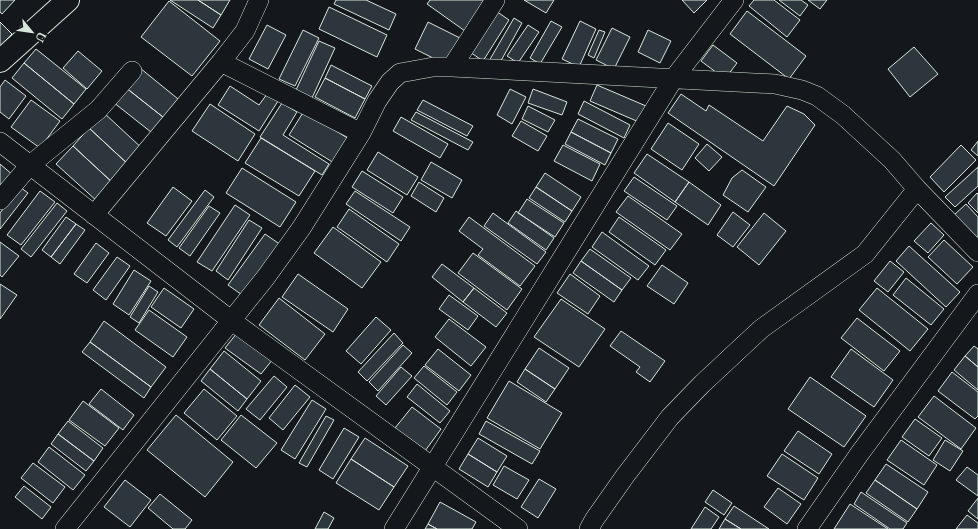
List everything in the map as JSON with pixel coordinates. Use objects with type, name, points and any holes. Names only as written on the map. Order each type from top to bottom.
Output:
[{"type":"main road","points":[[0,61],[68,0]]},
{"type":"street","points":[[94,215],[221,62],[245,30],[259,0]]},
{"type":"street","points":[[452,66],[494,0]]},
{"type":"street","points":[[394,529],[674,78],[734,0]]},
{"type":"street","points":[[221,62],[361,133]]},
{"type":"street","points":[[65,529],[232,321],[302,227],[361,133],[390,82],[400,72],[433,66],[452,66],[775,84],[802,90],[817,96],[843,115],[892,160],[917,189],[978,252]]},
{"type":"street","points":[[0,200],[30,165],[98,110],[132,72]]},
{"type":"street","points":[[0,142],[232,321],[518,529]]},
{"type":"street","points":[[589,529],[625,476],[670,417],[702,384],[761,329],[865,254],[917,189]]},
{"type":"street","points":[[807,529],[860,453],[978,294]]},
{"type":"building","points":[[0,0],[15,0],[2,14],[0,12]]},
{"type":"building","points":[[170,0],[198,0],[221,15],[213,28]]},
{"type":"building","points":[[198,0],[230,0],[221,15]]},
{"type":"building","points":[[336,0],[366,0],[396,14],[389,30],[334,4]]},
{"type":"building","points":[[430,0],[487,0],[465,31],[427,4]]},
{"type":"building","points":[[524,0],[554,0],[546,13]]},
{"type":"building","points":[[682,0],[707,0],[694,13]]},
{"type":"building","points":[[754,0],[774,0],[800,20],[787,37],[749,6]]},
{"type":"building","points":[[779,0],[801,0],[808,5],[800,16]]},
{"type":"building","points":[[808,0],[827,0],[820,9]]},
{"type":"building","points":[[169,1],[220,41],[192,76],[141,37]]},
{"type":"building","points":[[329,7],[387,35],[377,57],[319,29]]},
{"type":"building","points":[[493,9],[509,20],[483,61],[467,50]]},
{"type":"building","points":[[747,11],[806,56],[789,79],[730,34]]},
{"type":"building","points":[[514,18],[522,23],[498,66],[489,61]]},
{"type":"building","points":[[551,21],[562,27],[540,64],[530,58]]},
{"type":"building","points":[[580,21],[596,29],[579,67],[562,59]]},
{"type":"building","points":[[0,22],[12,34],[0,46]]},
{"type":"building","points":[[428,22],[460,38],[447,65],[415,49]]},
{"type":"building","points":[[267,25],[286,35],[268,69],[249,59]]},
{"type":"building","points":[[528,25],[539,32],[518,63],[507,56]]},
{"type":"building","points":[[612,28],[630,37],[614,69],[596,60]]},
{"type":"building","points":[[303,30],[319,38],[295,86],[279,79]]},
{"type":"building","points":[[599,30],[605,32],[594,58],[588,55]]},
{"type":"building","points":[[648,30],[671,41],[660,63],[638,52]]},
{"type":"building","points":[[319,41],[335,48],[312,98],[296,90]]},
{"type":"building","points":[[713,45],[737,63],[725,79],[701,61]]},
{"type":"building","points":[[914,47],[938,74],[910,97],[888,69]]},
{"type":"building","points":[[36,49],[86,89],[74,104],[24,63]]},
{"type":"building","points":[[78,51],[102,71],[87,89],[63,68]]},
{"type":"building","points":[[24,63],[74,104],[62,119],[12,78]]},
{"type":"building","points":[[331,65],[372,86],[365,99],[325,78]]},
{"type":"building","points":[[140,68],[183,103],[168,121],[125,87]]},
{"type":"building","points":[[325,78],[365,99],[355,118],[315,97]]},
{"type":"building","points":[[5,80],[26,96],[9,119],[0,112],[0,87]]},
{"type":"building","points":[[597,85],[646,106],[639,122],[590,101]]},
{"type":"building","points":[[230,86],[259,105],[267,94],[278,101],[259,131],[218,105]]},
{"type":"building","points":[[125,87],[168,121],[156,136],[113,102]]},
{"type":"building","points":[[510,89],[526,97],[512,124],[497,115]]},
{"type":"building","points":[[533,89],[567,102],[562,115],[528,103]]},
{"type":"building","points":[[681,94],[706,111],[709,105],[763,141],[787,106],[804,114],[815,125],[774,186],[668,113]]},
{"type":"building","points":[[31,100],[60,121],[40,148],[11,127]]},
{"type":"building","points":[[423,100],[473,126],[467,136],[417,110]]},
{"type":"building","points":[[584,101],[630,125],[624,138],[578,114]]},
{"type":"building","points":[[282,103],[297,112],[283,135],[329,164],[322,175],[260,137]]},
{"type":"building","points":[[210,104],[255,134],[238,161],[192,131]]},
{"type":"building","points":[[528,106],[555,120],[548,132],[522,119]]},
{"type":"building","points":[[304,111],[349,139],[334,163],[289,135]]},
{"type":"building","points":[[416,112],[473,142],[468,150],[411,120]]},
{"type":"building","points":[[104,113],[145,151],[130,166],[89,128]]},
{"type":"building","points":[[401,117],[448,144],[440,158],[393,131]]},
{"type":"building","points":[[578,119],[618,139],[611,153],[571,132]]},
{"type":"building","points":[[521,121],[547,136],[538,151],[512,136]]},
{"type":"building","points":[[668,123],[699,144],[682,170],[651,149]]},
{"type":"building","points":[[89,128],[130,166],[114,184],[73,146]]},
{"type":"building","points":[[571,132],[611,153],[605,165],[565,144]]},
{"type":"building","points":[[261,138],[315,171],[299,196],[245,163]]},
{"type":"building","points":[[978,141],[978,156],[971,150]]},
{"type":"building","points":[[707,144],[722,157],[709,171],[695,158]]},
{"type":"building","points":[[563,145],[600,164],[592,181],[554,161]]},
{"type":"building","points":[[961,145],[976,160],[944,192],[930,177]]},
{"type":"building","points":[[73,146],[114,184],[98,202],[56,164]]},
{"type":"building","points":[[378,152],[418,177],[407,195],[367,170]]},
{"type":"building","points":[[647,154],[689,182],[675,202],[634,173]]},
{"type":"building","points":[[431,162],[462,180],[452,198],[421,180]]},
{"type":"building","points":[[0,164],[13,175],[0,189]]},
{"type":"building","points":[[978,167],[978,186],[955,207],[945,197]]},
{"type":"building","points":[[242,168],[296,202],[280,227],[226,193]]},
{"type":"building","points":[[742,170],[766,187],[748,212],[723,195],[732,178]]},
{"type":"building","points":[[362,171],[403,197],[393,213],[352,187]]},
{"type":"building","points":[[545,173],[581,197],[572,211],[536,187]]},
{"type":"building","points":[[634,177],[677,206],[667,220],[624,191]]},
{"type":"building","points":[[419,182],[444,198],[436,212],[411,196]]},
{"type":"building","points":[[689,182],[721,205],[708,225],[675,202]]},
{"type":"building","points":[[20,187],[28,193],[0,229],[0,213]]},
{"type":"building","points":[[173,187],[192,201],[166,236],[147,223]]},
{"type":"building","points":[[536,187],[572,211],[565,222],[529,198]]},
{"type":"building","points":[[205,190],[214,197],[177,247],[168,240]]},
{"type":"building","points":[[40,191],[55,202],[21,245],[7,235]]},
{"type":"building","points":[[355,191],[410,227],[401,241],[346,204]]},
{"type":"building","points":[[977,193],[978,194],[978,213],[968,203]]},
{"type":"building","points":[[628,196],[682,234],[670,250],[616,212]]},
{"type":"building","points":[[527,199],[564,223],[555,237],[518,213]]},
{"type":"building","points":[[57,203],[67,211],[31,257],[21,249]]},
{"type":"building","points":[[966,204],[978,217],[978,239],[954,215]]},
{"type":"building","points":[[235,205],[250,215],[212,271],[197,262]]},
{"type":"building","points":[[209,206],[220,213],[190,256],[179,248]]},
{"type":"building","points":[[349,209],[399,244],[387,262],[337,227]]},
{"type":"building","points":[[516,211],[554,238],[546,250],[508,223]]},
{"type":"building","points":[[733,212],[750,225],[733,247],[717,235]]},
{"type":"building","points":[[493,213],[546,252],[537,264],[484,226]]},
{"type":"building","points":[[764,213],[786,231],[759,265],[737,247]]},
{"type":"building","points":[[66,217],[76,224],[51,257],[42,250]]},
{"type":"building","points":[[469,217],[535,266],[520,286],[478,255],[483,249],[459,231]]},
{"type":"building","points":[[619,217],[666,250],[655,265],[609,232]]},
{"type":"building","points":[[249,220],[262,228],[228,280],[216,271]]},
{"type":"building","points":[[931,223],[944,235],[928,253],[914,241]]},
{"type":"building","points":[[76,224],[85,230],[60,264],[51,257]]},
{"type":"building","points":[[333,227],[381,262],[362,288],[314,253]]},
{"type":"building","points":[[602,232],[649,266],[638,280],[592,247]]},
{"type":"building","points":[[265,234],[281,245],[245,297],[228,285]]},
{"type":"building","points":[[944,240],[973,267],[957,284],[928,257]]},
{"type":"building","points":[[0,242],[19,256],[2,277],[0,275]]},
{"type":"building","points":[[96,243],[109,253],[87,283],[74,274]]},
{"type":"building","points":[[909,246],[960,292],[946,307],[896,261]]},
{"type":"building","points":[[590,249],[631,278],[622,290],[581,261]]},
{"type":"building","points":[[473,253],[522,289],[507,310],[458,273]]},
{"type":"building","points":[[117,257],[130,266],[106,300],[93,290]]},
{"type":"building","points":[[581,261],[622,290],[614,302],[573,273]]},
{"type":"building","points":[[890,261],[904,272],[888,292],[874,281]]},
{"type":"building","points":[[442,264],[474,288],[463,302],[432,277]]},
{"type":"building","points":[[662,265],[688,283],[674,304],[647,286]]},
{"type":"building","points":[[134,270],[151,281],[129,315],[113,304]]},
{"type":"building","points":[[298,274],[348,309],[333,332],[282,297]]},
{"type":"building","points":[[570,274],[600,296],[588,314],[557,293]]},
{"type":"building","points":[[906,278],[944,309],[931,325],[893,295]]},
{"type":"building","points":[[0,284],[17,295],[0,319]]},
{"type":"building","points":[[149,286],[158,292],[139,323],[130,317]]},
{"type":"building","points":[[164,288],[194,309],[181,328],[151,307]]},
{"type":"building","points":[[474,288],[507,313],[496,327],[463,302]]},
{"type":"building","points":[[877,288],[928,329],[910,351],[859,310]]},
{"type":"building","points":[[449,295],[478,316],[468,330],[439,309]]},
{"type":"building","points":[[279,298],[325,334],[305,360],[259,325]]},
{"type":"building","points":[[561,299],[605,329],[579,367],[534,337]]},
{"type":"building","points":[[149,310],[187,337],[173,357],[135,330]]},
{"type":"building","points":[[376,317],[391,330],[361,364],[346,351]]},
{"type":"building","points":[[857,318],[900,351],[884,371],[841,338]]},
{"type":"building","points":[[449,319],[486,347],[471,366],[435,337]]},
{"type":"building","points":[[104,321],[166,367],[151,387],[90,342]]},
{"type":"building","points":[[621,331],[665,361],[650,382],[636,372],[640,367],[610,346]]},
{"type":"building","points":[[237,333],[273,359],[261,374],[225,348]]},
{"type":"building","points":[[394,333],[403,343],[367,381],[358,372]]},
{"type":"building","points":[[90,342],[151,387],[144,398],[82,352]]},
{"type":"building","points":[[403,345],[412,353],[378,391],[369,382]]},
{"type":"building","points":[[974,346],[978,349],[978,367],[965,356]]},
{"type":"building","points":[[539,348],[569,368],[555,389],[525,369]]},
{"type":"building","points":[[438,349],[471,375],[459,391],[425,365]]},
{"type":"building","points":[[851,349],[893,380],[874,407],[831,377]]},
{"type":"building","points":[[224,351],[261,381],[247,399],[210,369]]},
{"type":"building","points":[[965,356],[978,367],[978,390],[954,370]]},
{"type":"building","points":[[424,366],[457,392],[447,405],[414,378]]},
{"type":"building","points":[[401,367],[412,376],[386,405],[376,396]]},
{"type":"building","points":[[210,369],[247,399],[238,411],[201,381]]},
{"type":"building","points":[[525,369],[555,389],[546,402],[517,382]]},
{"type":"building","points":[[952,372],[978,392],[978,416],[975,419],[938,391]]},
{"type":"building","points":[[274,376],[287,387],[260,420],[246,409]]},
{"type":"building","points":[[810,377],[866,416],[844,447],[788,409]]},
{"type":"building","points":[[509,381],[562,413],[540,449],[487,418]]},
{"type":"building","points":[[417,384],[450,411],[440,423],[407,397]]},
{"type":"building","points":[[295,385],[310,397],[283,430],[269,418]]},
{"type":"building","points":[[101,389],[134,415],[123,430],[89,404]]},
{"type":"building","points":[[204,389],[237,416],[217,440],[184,413]]},
{"type":"building","points":[[934,396],[976,428],[961,449],[918,417]]},
{"type":"building","points":[[312,400],[326,409],[295,459],[281,450]]},
{"type":"building","points":[[83,401],[119,428],[105,446],[69,420]]},
{"type":"building","points":[[412,407],[441,429],[425,451],[395,428]]},
{"type":"building","points":[[176,415],[233,462],[205,497],[147,450]]},
{"type":"building","points":[[241,415],[277,443],[256,468],[221,440]]},
{"type":"building","points":[[326,416],[334,420],[307,467],[299,463]]},
{"type":"building","points":[[915,419],[942,438],[929,456],[902,437]]},
{"type":"building","points":[[68,421],[103,448],[94,461],[58,434]]},
{"type":"building","points":[[486,421],[540,451],[532,464],[479,434]]},
{"type":"building","points":[[344,428],[359,437],[333,479],[319,470]]},
{"type":"building","points":[[798,431],[832,454],[819,474],[784,451]]},
{"type":"building","points":[[58,434],[94,461],[86,471],[51,444]]},
{"type":"building","points":[[365,438],[408,466],[394,487],[351,459]]},
{"type":"building","points":[[478,438],[507,456],[497,472],[468,454]]},
{"type":"building","points":[[901,440],[937,465],[924,485],[887,460]]},
{"type":"building","points":[[945,440],[963,451],[950,471],[933,460]]},
{"type":"building","points":[[49,447],[85,475],[73,490],[38,462]]},
{"type":"building","points":[[468,454],[497,472],[488,487],[459,469]]},
{"type":"building","points":[[782,454],[818,478],[804,500],[767,476]]},
{"type":"building","points":[[351,459],[394,487],[379,510],[336,483]]},
{"type":"building","points":[[33,463],[65,487],[53,503],[21,478]]},
{"type":"building","points":[[886,464],[928,492],[917,509],[875,480]]},
{"type":"building","points":[[504,466],[529,480],[517,499],[493,485]]},
{"type":"building","points":[[967,467],[978,475],[978,496],[956,480]]},
{"type":"building","points":[[539,479],[556,489],[538,518],[521,507]]},
{"type":"building","points":[[125,480],[151,500],[130,527],[104,507]]},
{"type":"building","points":[[875,480],[917,509],[908,522],[866,493]]},
{"type":"building","points":[[24,486],[51,507],[42,519],[15,497]]},
{"type":"building","points":[[778,488],[801,504],[787,524],[764,507]]},
{"type":"building","points":[[713,490],[732,503],[724,515],[705,502]]},
{"type":"building","points":[[861,492],[907,523],[903,529],[890,529],[854,504]]},
{"type":"building","points":[[160,494],[192,520],[185,529],[173,529],[148,508]]},
{"type":"building","points":[[978,498],[978,519],[968,511]]},
{"type":"building","points":[[440,502],[476,522],[472,529],[437,529],[428,524]]},
{"type":"building","points":[[850,504],[888,529],[834,529]]},
{"type":"building","points":[[734,506],[769,529],[741,529],[725,519]]},
{"type":"building","points":[[705,507],[719,517],[711,529],[691,529]]},
{"type":"building","points":[[324,512],[334,518],[328,529],[315,529]]},
{"type":"building","points":[[967,515],[978,523],[978,529],[956,529]]},
{"type":"building","points":[[725,519],[741,529],[719,529]]},
{"type":"building","points":[[428,524],[437,529],[425,529]]}]
